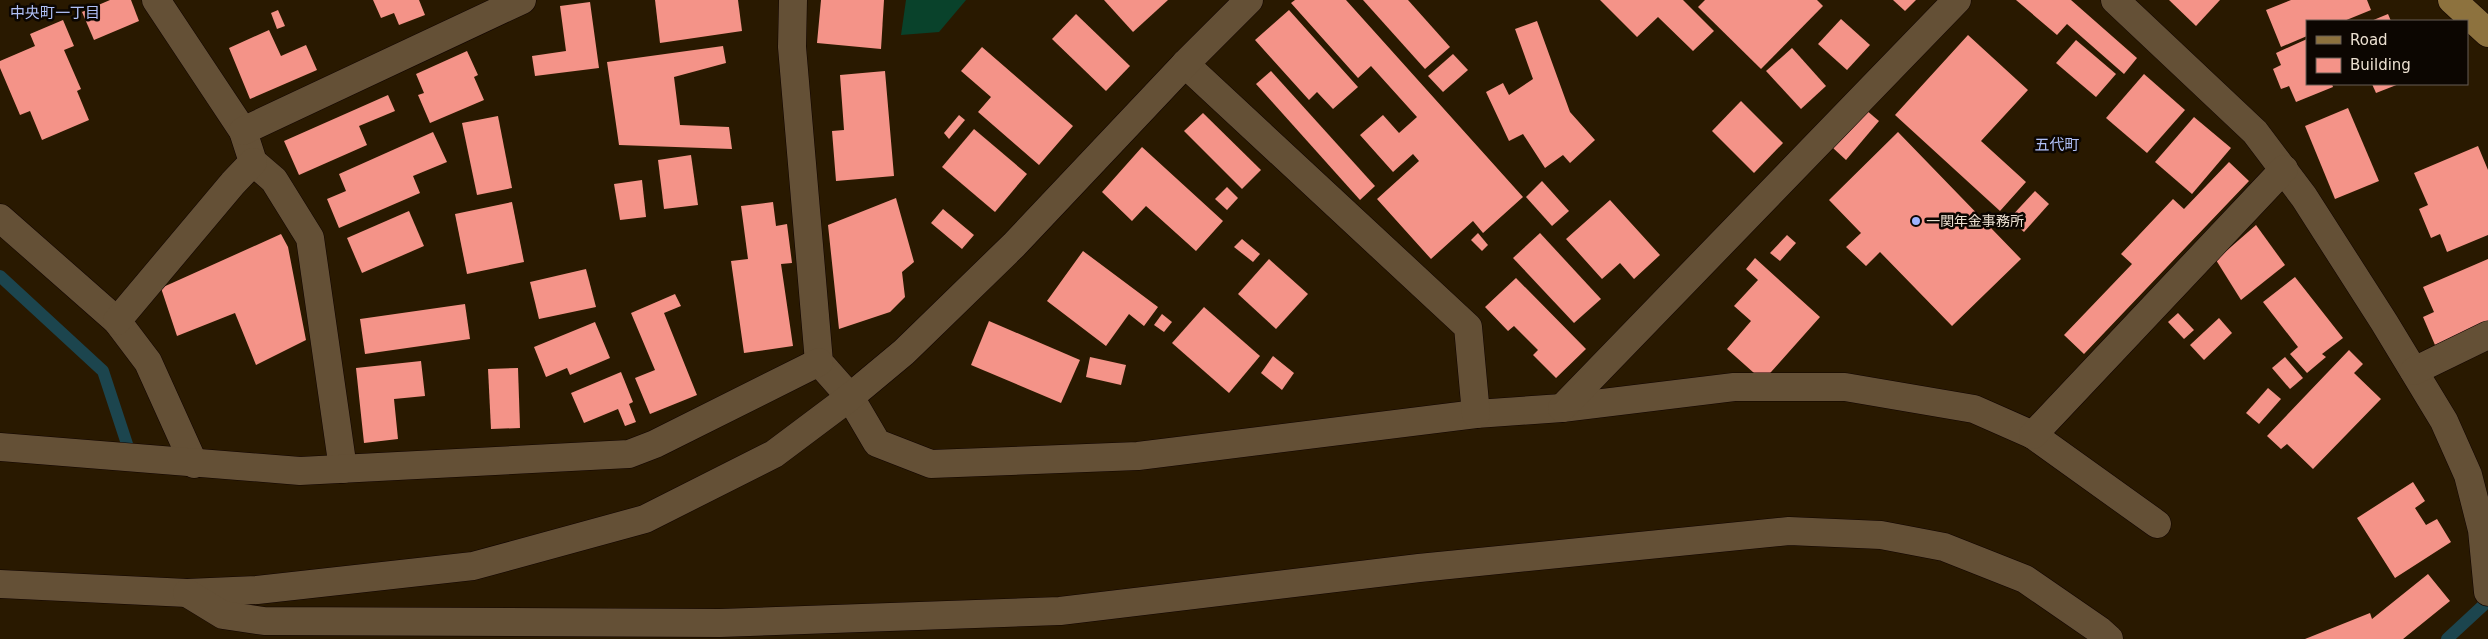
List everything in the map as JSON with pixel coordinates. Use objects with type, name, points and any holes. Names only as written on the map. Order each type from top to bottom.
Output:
[{"type":"main road","points":[[2452,0],[2488,33]]},
{"type":"street","points":[[156,0],[243,131],[253,162],[274,180],[310,238],[343,469]]},
{"type":"street","points":[[243,131],[522,0]]},
{"type":"street","points":[[794,0],[792,47],[819,362],[850,397],[877,443],[931,464],[1138,456],[1476,414],[1562,408],[1734,387],[1844,387],[1974,409],[2033,435],[2157,524]]},
{"type":"street","points":[[0,584],[187,593],[257,590],[473,566],[645,519],[774,454],[850,397],[904,352],[1014,245],[1185,64],[1249,0]]},
{"type":"street","points":[[1562,408],[1957,0]]},
{"type":"street","points":[[2115,0],[2255,132],[2304,197],[2444,421],[2468,475],[2482,530],[2487,582]]},
{"type":"street","points":[[1185,64],[1468,327],[1476,414]]},
{"type":"street","points":[[117,321],[233,183],[253,162]]},
{"type":"street","points":[[2033,435],[2284,169]]},
{"type":"street","points":[[0,218],[117,321],[148,362],[194,464]]},
{"type":"street","points":[[2414,371],[2488,335]]},
{"type":"street","points":[[0,447],[300,471],[629,454],[664,440],[819,362]]},
{"type":"street","points":[[187,593],[223,615],[264,621],[720,622],[1060,611],[1419,568],[1789,531],[1882,535],[1944,547],[2025,579],[2099,630],[2109,639]]},
{"type":"green space","points":[[906,0],[966,0],[939,32],[901,35]]},
{"type":"building","points":[[110,0],[131,0],[139,21],[94,40],[82,12]]},
{"type":"building","points":[[373,0],[419,0],[425,15],[399,25],[394,13],[381,18]]},
{"type":"building","points":[[655,0],[738,0],[742,31],[660,43]]},
{"type":"building","points":[[821,0],[884,0],[881,49],[817,43]]},
{"type":"building","points":[[1104,0],[1168,0],[1133,32]]},
{"type":"building","points":[[1295,0],[1346,0],[1523,197],[1483,233],[1473,221],[1431,259],[1377,199],[1419,161],[1413,154],[1393,172],[1360,135],[1383,115],[1399,133],[1417,117],[1371,66],[1358,78],[1291,3]]},
{"type":"building","points":[[1363,0],[1408,0],[1450,47],[1425,69]]},
{"type":"building","points":[[1600,0],[1683,0],[1714,31],[1693,51],[1658,17],[1637,37]]},
{"type":"building","points":[[1705,0],[1817,0],[1823,6],[1761,69],[1698,7]]},
{"type":"building","points":[[1893,0],[1916,0],[1905,11]]},
{"type":"building","points":[[2016,0],[2071,0],[2137,58],[2124,74],[2067,24],[2057,35]]},
{"type":"building","points":[[2169,0],[2220,0],[2196,26]]},
{"type":"building","points":[[2291,0],[2367,0],[2371,10],[2346,20],[2306,20],[2306,36],[2281,47],[2266,10]]},
{"type":"building","points":[[590,2],[599,68],[535,76],[532,56],[566,51],[560,6]]},
{"type":"building","points":[[278,10],[285,26],[277,29],[271,13]]},
{"type":"building","points":[[1289,10],[1358,87],[1333,109],[1317,92],[1309,100],[1255,40]]},
{"type":"building","points":[[1076,14],[1130,66],[1106,91],[1052,39]]},
{"type":"building","points":[[2388,14],[2391,20],[2373,20]]},
{"type":"building","points":[[1841,19],[1870,45],[1847,70],[1818,44]]},
{"type":"building","points":[[63,20],[74,46],[64,50],[81,89],[77,91],[89,120],[42,140],[30,111],[20,115],[0,68],[0,61],[35,46],[30,34]]},
{"type":"building","points":[[1537,21],[1570,112],[1595,140],[1570,163],[1563,155],[1545,168],[1523,134],[1509,141],[1486,92],[1503,83],[1509,95],[1533,79],[1515,29]]},
{"type":"building","points":[[269,30],[281,56],[306,45],[317,70],[250,99],[229,48]]},
{"type":"building","points":[[1968,35],[2028,90],[1981,141],[2026,182],[2000,211],[1895,115]]},
{"type":"building","points":[[2306,39],[2306,85],[2332,85],[2333,87],[2296,102],[2289,86],[2281,89],[2273,69],[2281,65],[2276,53]]},
{"type":"building","points":[[2076,40],[2116,74],[2096,97],[2056,63]]},
{"type":"building","points":[[723,46],[726,63],[674,77],[680,125],[729,127],[732,149],[619,145],[607,62]]},
{"type":"building","points":[[982,47],[1073,126],[1039,165],[978,112],[991,97],[961,71]]},
{"type":"building","points":[[1792,48],[1826,86],[1801,109],[1766,71]]},
{"type":"building","points":[[467,51],[478,75],[474,77],[484,100],[430,123],[418,95],[424,93],[416,74]]},
{"type":"building","points":[[1453,54],[1468,70],[1443,92],[1428,76]]},
{"type":"building","points":[[885,71],[894,176],[836,181],[832,131],[844,130],[840,75]]},
{"type":"building","points":[[1271,71],[1375,186],[1360,200],[1256,84]]},
{"type":"building","points":[[2144,74],[2185,110],[2147,153],[2106,118]]},
{"type":"building","points":[[2372,85],[2396,85],[2376,93]]},
{"type":"building","points":[[388,95],[395,111],[359,126],[367,145],[299,175],[284,141]]},
{"type":"building","points":[[1741,101],[1783,143],[1754,173],[1712,131]]},
{"type":"building","points":[[2348,108],[2379,181],[2335,199],[2305,126]]},
{"type":"building","points":[[1866,110],[1879,121],[1846,160],[1833,148]]},
{"type":"building","points":[[1203,113],[1261,170],[1242,189],[1184,131]]},
{"type":"building","points":[[959,115],[965,120],[949,139],[944,133]]},
{"type":"building","points":[[498,116],[512,188],[477,195],[462,123]]},
{"type":"building","points":[[2194,117],[2231,148],[2192,194],[2155,162]]},
{"type":"building","points":[[974,129],[1027,174],[995,212],[942,167]]},
{"type":"building","points":[[433,132],[447,162],[413,176],[420,193],[339,228],[327,199],[346,191],[339,174]]},
{"type":"building","points":[[1898,132],[2021,259],[1952,326],[1880,252],[1866,266],[1846,247],[1861,233],[1829,200]]},
{"type":"building","points":[[2478,146],[2488,170],[2488,235],[2447,252],[2440,234],[2431,238],[2419,209],[2428,205],[2414,173]]},
{"type":"building","points":[[1142,147],[1223,221],[1196,251],[1146,206],[1132,221],[1102,192]]},
{"type":"building","points":[[691,155],[698,205],[664,209],[658,160]]},
{"type":"building","points":[[2229,162],[2249,181],[2084,354],[2064,335],[2132,264],[2121,254],[2173,199],[2184,209]]},
{"type":"building","points":[[642,180],[646,217],[620,220],[614,184]]},
{"type":"building","points":[[1542,181],[1569,211],[1552,226],[1526,197]]},
{"type":"building","points":[[1227,187],[1238,198],[1227,210],[1215,199]]},
{"type":"building","points":[[2035,191],[2049,204],[2024,232],[2009,219]]},
{"type":"building","points":[[896,198],[914,262],[902,272],[905,297],[890,312],[839,329],[828,225]]},
{"type":"building","points":[[1610,200],[1660,255],[1634,279],[1620,263],[1602,279],[1566,239]]},
{"type":"building","points":[[512,202],[524,262],[467,274],[455,214]]},
{"type":"building","points":[[773,202],[776,226],[787,224],[792,263],[781,264],[793,346],[744,353],[731,261],[748,259],[741,206]]},
{"type":"building","points":[[943,209],[974,235],[962,249],[931,223]]},
{"type":"building","points":[[409,211],[424,246],[362,273],[347,238]]},
{"type":"building","points":[[2256,225],[2285,265],[2241,300],[2216,260]]},
{"type":"building","points":[[1478,233],[1488,245],[1482,251],[1471,240]]},
{"type":"building","points":[[1540,233],[1601,299],[1574,323],[1513,258]]},
{"type":"building","points":[[281,234],[288,247],[306,340],[256,365],[235,313],[177,336],[161,288]]},
{"type":"building","points":[[1787,235],[1796,243],[1780,261],[1770,253]]},
{"type":"building","points":[[1242,239],[1260,254],[1253,262],[1234,247]]},
{"type":"building","points":[[1083,251],[1158,307],[1144,326],[1129,314],[1106,346],[1047,301]]},
{"type":"building","points":[[1755,258],[1820,317],[1763,381],[1727,349],[1751,321],[1734,306],[1758,280],[1746,269]]},
{"type":"building","points":[[1269,259],[1308,294],[1276,329],[1238,294]]},
{"type":"building","points":[[2488,259],[2488,322],[2435,345],[2423,317],[2434,312],[2423,287]]},
{"type":"building","points":[[586,269],[596,307],[539,319],[530,282]]},
{"type":"building","points":[[2295,277],[2343,338],[2322,354],[2326,357],[2307,373],[2290,354],[2298,347],[2263,302]]},
{"type":"building","points":[[1516,278],[1586,349],[1556,378],[1533,355],[1538,350],[1514,326],[1508,331],[1485,307]]},
{"type":"building","points":[[675,294],[681,306],[664,313],[697,395],[650,414],[635,378],[655,370],[631,313]]},
{"type":"building","points":[[465,304],[470,339],[365,354],[360,319]]},
{"type":"building","points":[[1204,307],[1260,356],[1229,393],[1172,343]]},
{"type":"building","points":[[2178,313],[2194,330],[2184,339],[2168,322]]},
{"type":"building","points":[[1162,314],[1172,322],[1164,332],[1154,325]]},
{"type":"building","points":[[2219,318],[2232,333],[2204,360],[2190,345]]},
{"type":"building","points":[[989,321],[1080,360],[1061,403],[971,365]]},
{"type":"building","points":[[595,322],[610,358],[570,375],[567,368],[546,377],[534,347]]},
{"type":"building","points":[[2349,350],[2363,364],[2354,373],[2381,399],[2313,469],[2287,444],[2281,449],[2267,436]]},
{"type":"building","points":[[1273,356],[1294,373],[1282,390],[1261,373]]},
{"type":"building","points":[[1090,357],[1126,365],[1121,385],[1086,377]]},
{"type":"building","points":[[2285,357],[2303,378],[2290,389],[2272,368]]},
{"type":"building","points":[[421,361],[425,396],[394,399],[398,439],[364,443],[356,368]]},
{"type":"building","points":[[518,368],[520,428],[491,429],[488,369]]},
{"type":"building","points":[[621,372],[633,402],[629,404],[636,422],[625,426],[618,409],[584,423],[571,393]]},
{"type":"building","points":[[2268,388],[2281,399],[2259,424],[2246,413]]},
{"type":"building","points":[[2413,482],[2425,501],[2415,508],[2426,525],[2437,519],[2451,542],[2395,578],[2357,518]]},
{"type":"building","points":[[2428,574],[2450,601],[2403,639],[2305,639],[2370,613],[2372,619]]},
{"type":"waterway","points":[[0,276],[103,371],[127,444]]},
{"type":"waterway","points":[[2447,639],[2488,601]]},
{"type":"place","name":"一関年金事務所","points":[[1916,221]]},
{"type":"district","name":"中央町一丁目","points":[[55,13]]},
{"type":"district","name":"五代町","points":[[2057,145]]}]
